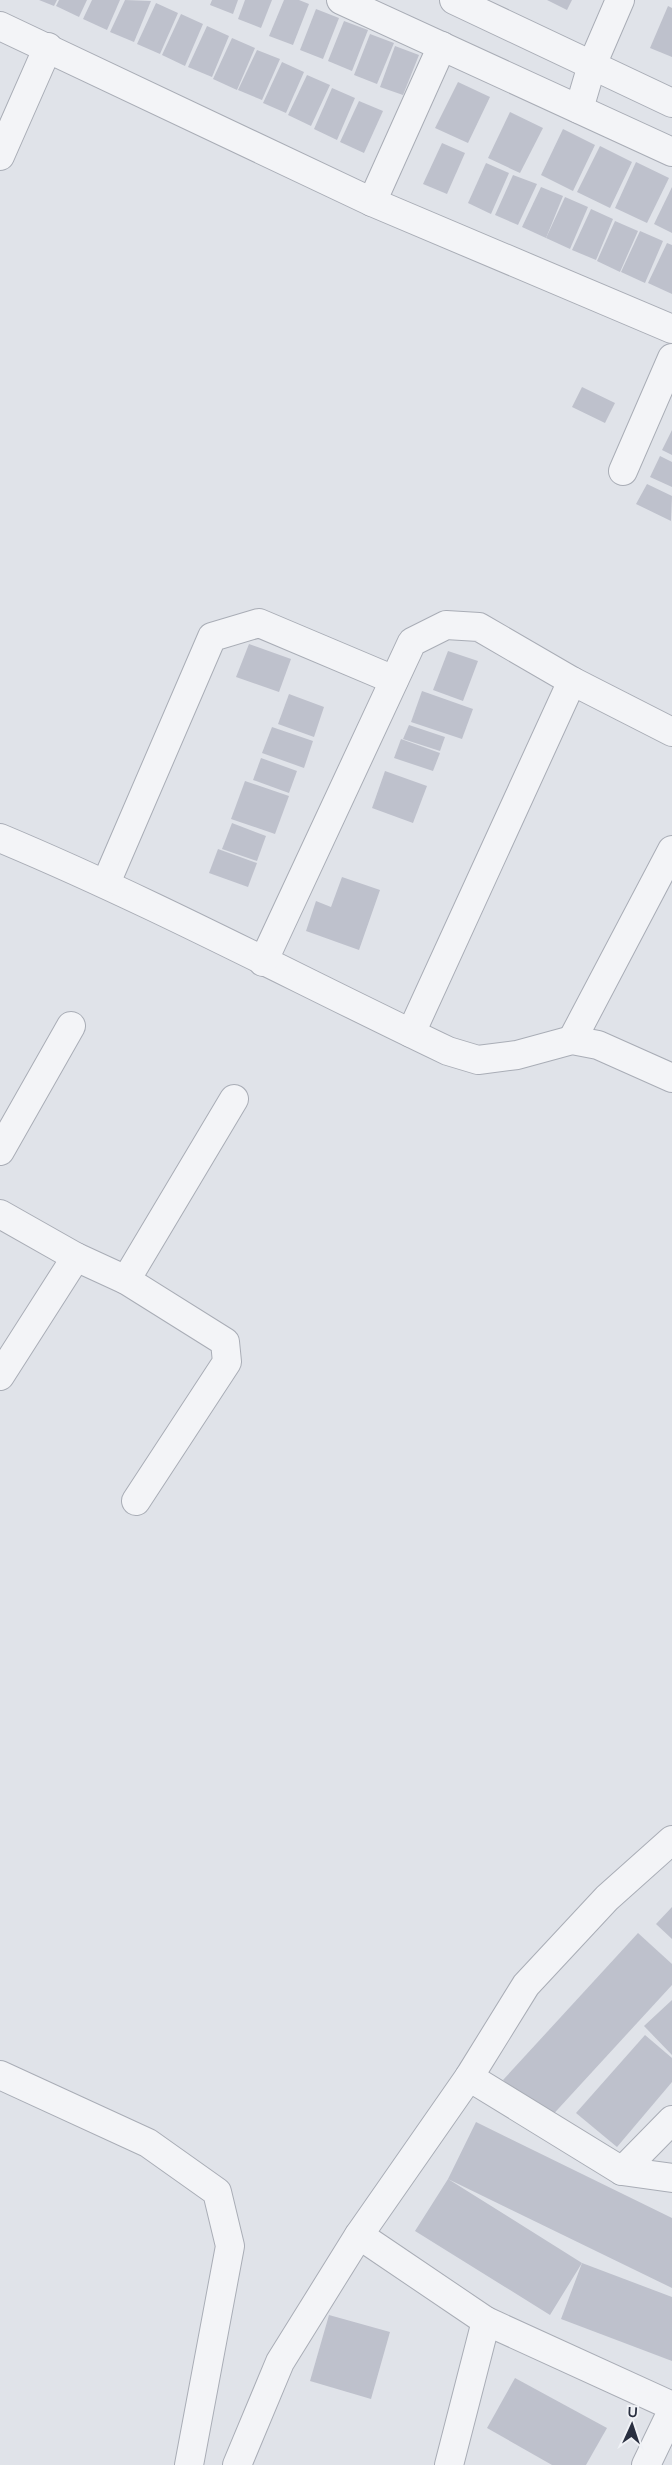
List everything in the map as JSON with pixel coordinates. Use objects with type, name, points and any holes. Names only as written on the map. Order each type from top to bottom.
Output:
[{"type":"street","points":[[341,0],[672,152]]},
{"type":"street","points":[[454,0],[672,103]]},
{"type":"street","points":[[579,109],[592,65],[620,0]]},
{"type":"street","points":[[0,26],[48,47],[372,202],[672,329]]},
{"type":"street","points":[[372,202],[442,46]]},
{"type":"street","points":[[0,156],[48,47]]},
{"type":"street","points":[[623,471],[672,358]]},
{"type":"street","points":[[106,883],[212,637],[259,623],[394,680]]},
{"type":"street","points":[[263,962],[412,642],[446,625],[479,627],[572,681],[672,732]]},
{"type":"street","points":[[411,1033],[572,681]]},
{"type":"street","points":[[3,847],[106,883],[263,962],[448,1051],[478,1060],[516,1056],[572,1040],[598,1045],[672,1078]]},
{"type":"street","points":[[572,1040],[672,850]]},
{"type":"street","points":[[0,1151],[71,1026]]},
{"type":"street","points":[[126,1280],[234,1099]]},
{"type":"street","points":[[0,1214],[76,1257],[126,1280],[225,1342],[227,1362],[136,1501]]},
{"type":"street","points":[[0,1376],[76,1257]]},
{"type":"street","points":[[237,2465],[280,2362],[359,2235],[469,2077],[526,1985],[607,1898],[672,1840]]},
{"type":"street","points":[[0,2075],[148,2143],[217,2192],[230,2246],[189,2465]]},
{"type":"street","points":[[469,2077],[622,2171],[672,2178]]},
{"type":"street","points":[[622,2171],[672,2120]]},
{"type":"street","points":[[359,2235],[486,2321],[672,2406]]},
{"type":"street","points":[[449,2465],[486,2321]]},
{"type":"street","points":[[646,2465],[672,2411]]},
{"type":"building","points":[[39,0],[57,0],[54,6]]},
{"type":"building","points":[[59,0],[87,0],[79,17],[56,6]]},
{"type":"building","points":[[92,0],[120,0],[107,30],[83,19]]},
{"type":"building","points":[[125,0],[151,1],[134,42],[110,32]]},
{"type":"building","points":[[212,0],[238,0],[233,14],[210,5]]},
{"type":"building","points":[[245,0],[272,0],[261,28],[238,19]]},
{"type":"building","points":[[284,0],[299,0],[309,4],[293,45],[269,36]]},
{"type":"building","points":[[547,0],[572,0],[567,10]]},
{"type":"building","points":[[156,3],[178,13],[160,54],[137,44]]},
{"type":"building","points":[[668,6],[672,8],[672,57],[650,48]]},
{"type":"building","points":[[316,9],[339,18],[323,59],[300,50]]},
{"type":"building","points":[[181,14],[203,24],[185,66],[162,55]]},
{"type":"building","points":[[344,21],[368,30],[352,71],[328,61]]},
{"type":"building","points":[[207,26],[229,36],[212,77],[188,67]]},
{"type":"building","points":[[370,34],[394,43],[377,84],[354,75]]},
{"type":"building","points":[[232,38],[255,48],[237,90],[213,79]]},
{"type":"building","points":[[395,46],[419,55],[403,95],[380,87]]},
{"type":"building","points":[[257,50],[280,59],[262,100],[238,90]]},
{"type":"building","points":[[282,62],[304,72],[286,113],[263,103]]},
{"type":"building","points":[[307,75],[330,85],[311,126],[288,115]]},
{"type":"building","points":[[458,82],[490,97],[468,143],[435,128]]},
{"type":"building","points":[[332,88],[355,98],[337,140],[314,129]]},
{"type":"building","points":[[359,101],[383,111],[364,153],[340,142]]},
{"type":"building","points":[[510,112],[543,128],[520,173],[488,158]]},
{"type":"building","points":[[563,129],[595,145],[573,191],[541,175]]},
{"type":"building","points":[[442,143],[465,153],[447,194],[423,184]]},
{"type":"building","points":[[600,146],[632,162],[610,208],[577,192]]},
{"type":"building","points":[[636,162],[669,178],[647,223],[615,208]]},
{"type":"building","points":[[486,163],[509,173],[491,214],[468,203]]},
{"type":"building","points":[[513,175],[537,184],[518,225],[495,215]]},
{"type":"building","points":[[541,187],[563,196],[546,238],[522,227]]},
{"type":"building","points":[[672,187],[672,233],[654,224]]},
{"type":"building","points":[[565,197],[588,207],[570,249],[546,238]]},
{"type":"building","points":[[591,209],[613,219],[596,260],[572,250]]},
{"type":"building","points":[[615,221],[638,231],[620,272],[597,261]]},
{"type":"building","points":[[640,231],[663,241],[645,283],[621,272]]},
{"type":"building","points":[[667,243],[672,245],[672,294],[648,283]]},
{"type":"building","points":[[582,387],[615,403],[605,423],[572,407]]},
{"type":"building","points":[[672,430],[672,455],[662,450]]},
{"type":"building","points":[[660,456],[672,462],[672,487],[650,477]]},
{"type":"building","points":[[647,484],[672,496],[671,521],[636,504]]},
{"type":"building","points":[[249,644],[291,659],[279,692],[236,677]]},
{"type":"building","points":[[448,651],[478,661],[463,701],[433,690]]},
{"type":"building","points":[[422,691],[473,709],[462,739],[411,722]]},
{"type":"building","points":[[289,694],[324,707],[314,737],[278,724]]},
{"type":"building","points":[[409,725],[445,737],[440,751],[403,739]]},
{"type":"building","points":[[272,727],[313,741],[304,768],[262,753]]},
{"type":"building","points":[[401,739],[440,753],[433,771],[394,758]]},
{"type":"building","points":[[261,758],[297,771],[289,793],[253,780]]},
{"type":"building","points":[[385,771],[427,786],[413,823],[372,808]]},
{"type":"building","points":[[245,781],[289,796],[275,834],[231,819]]},
{"type":"building","points":[[232,823],[266,836],[257,861],[222,849]]},
{"type":"building","points":[[218,849],[257,863],[248,887],[209,873]]},
{"type":"building","points":[[342,877],[380,890],[359,950],[306,931],[316,901],[331,907]]},
{"type":"building","points":[[672,1907],[672,1939],[656,1924]]},
{"type":"building","points":[[638,1933],[672,1964],[672,1985],[548,2120],[503,2080]]},
{"type":"building","points":[[672,2000],[672,2055],[644,2026]]},
{"type":"building","points":[[645,2035],[672,2058],[672,2082],[617,2147],[576,2113]]},
{"type":"building","points":[[476,2122],[672,2218],[672,2288],[448,2179]]},
{"type":"building","points":[[448,2179],[582,2263],[550,2315],[415,2231]]},
{"type":"building","points":[[582,2263],[672,2297],[672,2361],[561,2319]]},
{"type":"building","points":[[329,2315],[390,2332],[371,2399],[310,2381]]},
{"type":"building","points":[[515,2378],[607,2428],[586,2465],[552,2465],[487,2428]]}]
